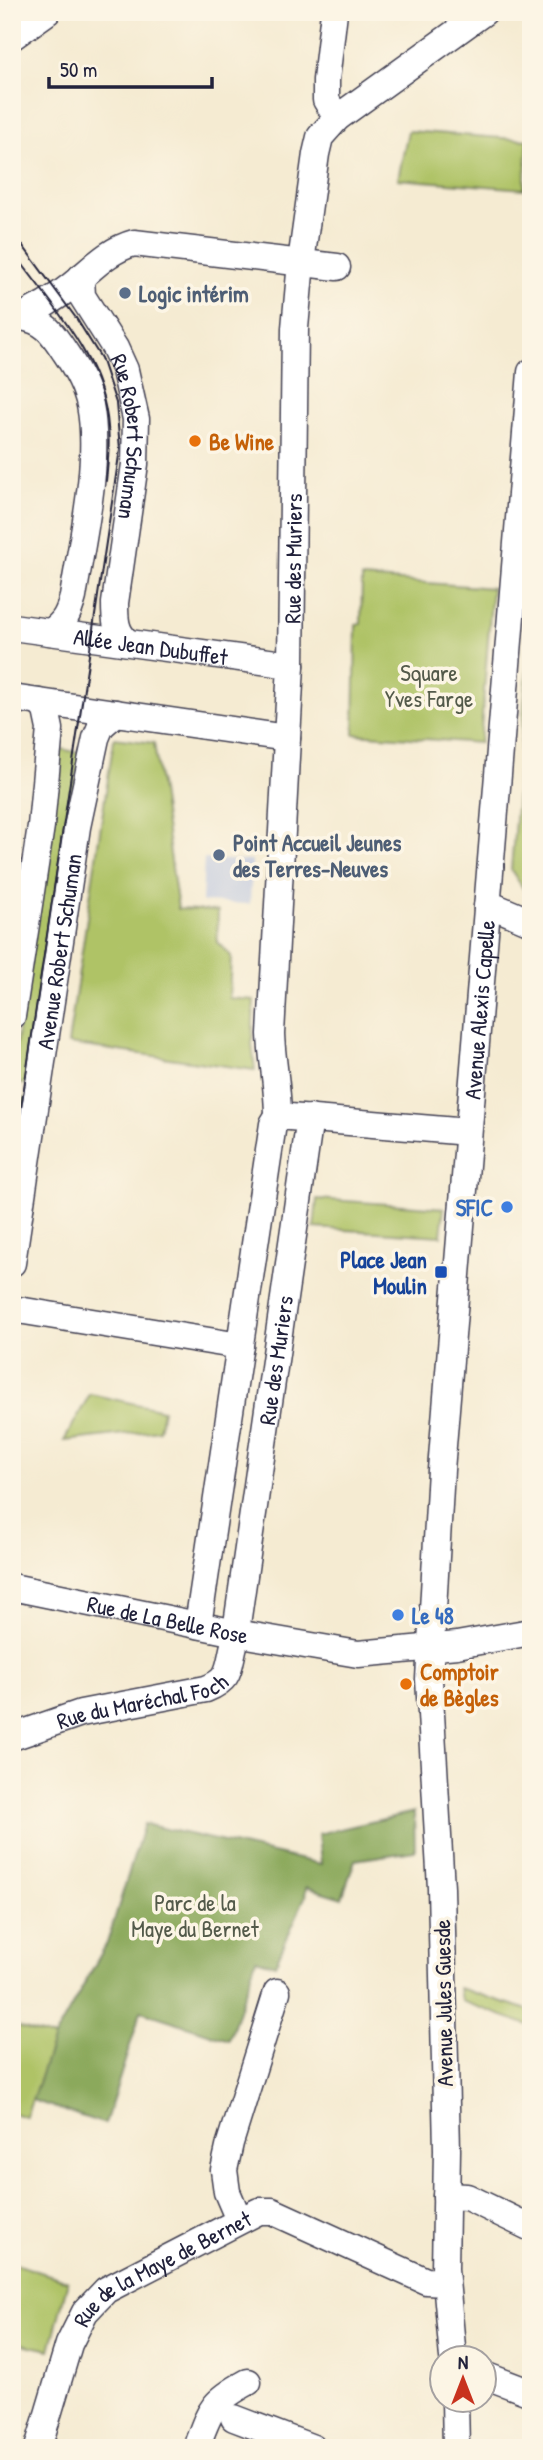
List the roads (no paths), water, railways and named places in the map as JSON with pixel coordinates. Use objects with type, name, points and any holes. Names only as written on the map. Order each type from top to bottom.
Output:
[{"type":"street","points":[[12,37],[47,12]]},
{"type":"street","points":[[332,13],[326,100],[337,118],[484,12]]},
{"type":"street","name":"Rue des Muriers","points":[[198,1625],[273,1124],[278,1116],[271,1024],[290,665],[295,328],[316,154],[320,138],[337,118]]},
{"type":"street","points":[[17,319],[40,308],[119,247],[134,243],[337,267]]},
{"type":"street","name":"Rue Robert Schuman","points":[[81,277],[82,296],[115,348],[125,370],[136,419],[135,464],[115,611],[117,630],[127,642]]},
{"type":"street","name":"Rue Robert Schuman","points":[[17,319],[43,323],[74,364],[90,405],[92,423],[90,491],[73,597],[68,614],[58,627],[50,632]]},
{"type":"street","name":"Avenue Alexis Capelle","points":[[431,1648],[441,1470],[531,372]]},
{"type":"street","name":"Allée Jean Dubuffet","points":[[12,627],[290,665]]},
{"type":"street","points":[[12,698],[287,738]]},
{"type":"street","name":"Avenue Robert Schuman","points":[[12,1016],[41,826],[50,729],[46,710],[39,702]]},
{"type":"street","name":"Avenue Robert Schuman","points":[[12,1263],[77,827],[96,738],[102,726],[116,713]]},
{"type":"street","points":[[488,907],[498,908],[531,922]]},
{"type":"street","points":[[278,1116],[468,1132]]},
{"type":"street","name":"Rue des Muriers","points":[[236,1633],[310,1118]]},
{"type":"street","points":[[12,1309],[240,1346]]},
{"type":"street","name":"Rue de La Belle Rose","points":[[12,1587],[236,1633],[366,1655],[431,1648]]},
{"type":"street","points":[[431,1648],[531,1632]]},
{"type":"street","name":"Rue du Maréchal Foch","points":[[12,1737],[81,1713],[206,1689],[220,1683],[228,1674],[236,1633]]},
{"type":"street","name":"Avenue Jules Guesde","points":[[431,1648],[429,1687],[441,1888],[447,2150],[445,2282],[452,2344]]},
{"type":"street","points":[[239,2220],[227,2192],[224,2170],[277,1992]]},
{"type":"street","points":[[446,2196],[467,2197],[531,2228]]},
{"type":"street","name":"Rue de la Maye de Bernet","points":[[38,2448],[69,2344],[85,2312],[106,2290],[259,2211],[272,2211],[426,2281],[445,2282]]},
{"type":"street","points":[[498,2380],[531,2393]]},
{"type":"street","points":[[196,2448],[217,2401],[248,2382]]},
{"type":"street","points":[[455,2414],[456,2448]]},
{"type":"street","points":[[234,2418],[313,2448]]},
{"type":"tram line","points":[[12,231],[76,318],[101,358],[116,403],[120,449],[12,1168]]},
{"type":"tram line","points":[[12,250],[73,333],[96,378],[108,427],[106,481]]},
{"type":"place","name":"Logic intérim","points":[[125,293]]},
{"type":"place","name":"Be Wine","points":[[195,441]]},
{"type":"place","name":"Point Accueil Jeunes des Terres-Neuves","points":[[219,855]]},
{"type":"place","name":"SFIC","points":[[507,1207]]},
{"type":"place","name":"Place Jean Moulin","points":[[441,1272]]},
{"type":"place","name":"Le 48","points":[[398,1615]]},
{"type":"place","name":"Comptoir de Bègles","points":[[406,1684]]},
{"type":"park label","name":"Square Yves Farge","points":[[429,685]]},
{"type":"park label","name":"Parc de la Maye du Bernet","points":[[195,1915]]}]
